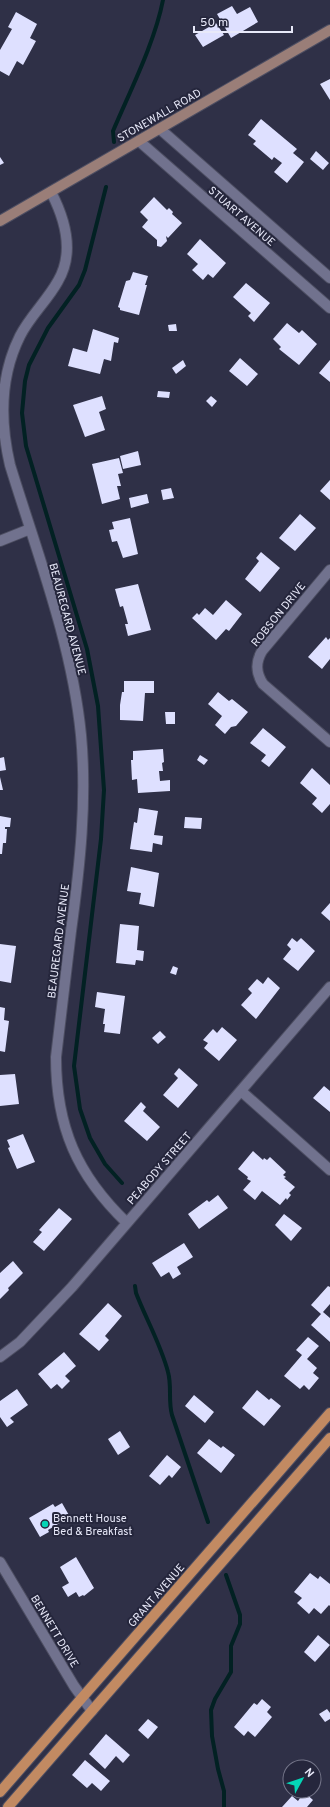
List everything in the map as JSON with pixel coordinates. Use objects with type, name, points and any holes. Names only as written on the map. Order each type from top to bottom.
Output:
[{"type":"main road","name":"GRANT AVENUE","points":[[0,1792],[330,1413]]},
{"type":"main road","points":[[8,1807],[330,1438]]},
{"type":"street","name":"STONEWALL ROAD","points":[[0,221],[330,30]]},
{"type":"street","name":"STUART AVENUE","points":[[160,129],[330,278]]},
{"type":"street","name":"STUART AVENUE","points":[[139,141],[330,308]]},
{"type":"street","name":"BEAUREGARD AVENUE","points":[[51,192],[64,222],[67,239],[66,257],[59,281],[31,317],[20,336],[6,374],[2,401],[4,443],[62,635],[70,668],[81,735],[84,780],[82,828],[78,879],[56,1057],[56,1084],[60,1110],[68,1136],[89,1179],[107,1204],[128,1223]]},
{"type":"street","points":[[0,541],[30,529]]},
{"type":"street","name":"ROBSON DRIVE","points":[[330,570],[262,651],[256,666],[258,677],[263,684],[330,742]]},
{"type":"street","name":"PEABODY STREET","points":[[0,1357],[20,1342],[67,1292],[330,987]]},
{"type":"street","points":[[241,1091],[330,1170]]},
{"type":"street","name":"BENNETT DRIVE","points":[[0,1562],[92,1711]]},
{"type":"building","points":[[232,6],[237,14],[250,7],[258,22],[231,38],[217,14]]},
{"type":"building","points":[[16,12],[37,24],[30,38],[36,41],[23,65],[17,61],[9,76],[0,71],[0,50],[12,29],[8,27]]},
{"type":"building","points":[[216,23],[224,35],[203,47],[195,35]]},
{"type":"building","points":[[330,79],[330,100],[320,84]]},
{"type":"building","points":[[261,119],[297,149],[293,153],[304,162],[287,183],[274,172],[282,163],[274,157],[272,160],[253,144],[256,141],[248,135]]},
{"type":"building","points":[[316,151],[329,163],[323,170],[310,159]]},
{"type":"building","points":[[0,157],[4,163],[0,165]]},
{"type":"building","points":[[154,197],[167,210],[169,208],[173,212],[172,214],[182,223],[168,238],[166,236],[167,241],[161,247],[157,246],[157,240],[142,227],[148,220],[140,212]]},
{"type":"building","points":[[200,239],[226,263],[213,278],[208,274],[203,280],[192,270],[198,264],[187,254]]},
{"type":"building","points":[[133,272],[148,276],[139,315],[120,310],[118,307],[126,281],[130,280]]},
{"type":"building","points":[[246,283],[270,303],[254,322],[248,316],[251,313],[233,297]]},
{"type":"building","points":[[287,323],[299,333],[302,330],[317,344],[299,365],[279,349],[281,347],[273,339]]},
{"type":"building","points":[[176,324],[177,331],[169,331],[168,325]]},
{"type":"building","points":[[93,329],[119,338],[118,343],[114,342],[111,361],[104,359],[100,374],[68,366],[73,348],[87,352]]},
{"type":"building","points":[[240,358],[258,374],[247,386],[229,371]]},
{"type":"building","points":[[183,360],[186,366],[176,374],[172,368]]},
{"type":"building","points":[[330,360],[330,382],[319,373]]},
{"type":"building","points":[[158,391],[170,392],[169,398],[157,397]]},
{"type":"building","points":[[102,396],[106,409],[99,412],[105,430],[85,437],[73,405]]},
{"type":"building","points":[[211,396],[217,401],[212,407],[206,401]]},
{"type":"building","points":[[138,451],[141,465],[123,469],[120,456]]},
{"type":"building","points":[[119,458],[123,473],[118,474],[121,486],[117,486],[120,499],[102,504],[92,464]]},
{"type":"building","points":[[330,480],[330,500],[320,491]]},
{"type":"building","points":[[171,488],[174,498],[163,500],[161,490]]},
{"type":"building","points":[[147,494],[149,503],[131,508],[129,498]]},
{"type":"building","points":[[300,514],[316,528],[295,551],[279,538]]},
{"type":"building","points":[[130,518],[138,554],[123,558],[117,541],[112,542],[109,530],[114,529],[112,522]]},
{"type":"building","points":[[261,552],[280,568],[260,592],[245,579],[259,561],[256,558]]},
{"type":"building","points":[[138,584],[151,630],[128,636],[125,624],[128,624],[123,606],[120,607],[115,589]]},
{"type":"building","points":[[226,600],[242,614],[229,631],[226,629],[216,640],[192,618],[197,613],[199,615],[205,608],[213,615]]},
{"type":"building","points":[[326,637],[328,640],[330,638],[330,659],[322,669],[308,657]]},
{"type":"building","points":[[124,681],[154,681],[154,693],[145,693],[143,721],[120,720],[120,705],[122,692],[124,692]]},
{"type":"building","points":[[218,692],[229,701],[232,699],[248,712],[236,726],[231,727],[225,734],[215,725],[222,716],[208,704]]},
{"type":"building","points":[[165,712],[175,712],[175,724],[166,724]]},
{"type":"building","points":[[263,728],[286,747],[269,767],[261,761],[266,755],[250,743]]},
{"type":"building","points":[[163,749],[164,762],[162,763],[163,771],[159,771],[160,781],[170,780],[170,791],[138,793],[137,779],[132,780],[131,760],[133,760],[133,751]]},
{"type":"building","points":[[200,755],[208,760],[204,765],[197,760]]},
{"type":"building","points":[[4,757],[6,770],[0,771],[0,758]]},
{"type":"building","points":[[312,768],[330,785],[330,804],[322,813],[312,804],[317,798],[300,783]]},
{"type":"building","points":[[0,777],[3,790],[0,790]]},
{"type":"building","points":[[139,808],[158,811],[154,835],[163,836],[162,845],[153,843],[152,852],[130,849],[134,822],[137,823]]},
{"type":"building","points":[[0,816],[11,818],[10,827],[5,827],[5,829],[7,829],[6,843],[3,843],[2,854],[0,854]]},
{"type":"building","points":[[185,817],[202,818],[201,829],[184,828]]},
{"type":"building","points":[[131,867],[159,873],[154,907],[139,904],[141,893],[127,891]]},
{"type":"building","points":[[330,903],[330,921],[321,913]]},
{"type":"building","points":[[120,924],[139,926],[137,950],[144,951],[143,961],[136,960],[135,965],[116,963]]},
{"type":"building","points":[[292,938],[297,942],[301,938],[315,951],[298,971],[283,959],[291,949],[287,945]]},
{"type":"building","points":[[0,944],[16,946],[11,983],[0,981]]},
{"type":"building","points":[[173,966],[178,968],[176,975],[170,973]]},
{"type":"building","points":[[268,977],[280,988],[256,1019],[241,1005],[252,993],[248,989],[257,979],[263,984]]},
{"type":"building","points":[[97,992],[125,996],[120,1034],[104,1032],[105,1024],[103,1024],[105,1009],[95,1007]]},
{"type":"building","points":[[0,1007],[5,1008],[4,1020],[9,1021],[5,1052],[0,1051]]},
{"type":"building","points":[[222,1027],[237,1040],[219,1061],[204,1048],[208,1043],[203,1040],[213,1029],[217,1033]]},
{"type":"building","points":[[160,1031],[166,1037],[158,1044],[152,1038]]},
{"type":"building","points":[[179,1068],[198,1085],[178,1108],[163,1095],[178,1078],[174,1074]]},
{"type":"building","points":[[15,1074],[19,1104],[0,1106],[0,1075]]},
{"type":"building","points":[[324,1086],[330,1091],[330,1112],[313,1098]]},
{"type":"building","points":[[141,1102],[146,1107],[143,1111],[160,1127],[147,1141],[124,1121]]},
{"type":"building","points":[[23,1134],[35,1162],[17,1169],[8,1148],[10,1147],[7,1140]]},
{"type":"building","points":[[253,1151],[263,1160],[264,1158],[267,1160],[270,1157],[286,1172],[283,1175],[286,1177],[284,1178],[295,1187],[289,1193],[291,1195],[287,1200],[286,1198],[280,1205],[262,1191],[255,1200],[243,1190],[251,1181],[247,1179],[248,1177],[238,1169]]},
{"type":"building","points":[[218,1195],[228,1208],[199,1229],[188,1214],[207,1200],[209,1202]]},
{"type":"building","points":[[59,1208],[72,1219],[44,1251],[33,1242],[42,1232],[39,1230]]},
{"type":"building","points":[[284,1214],[302,1228],[291,1241],[275,1225]]},
{"type":"building","points":[[184,1243],[193,1257],[177,1267],[181,1274],[173,1279],[169,1272],[161,1277],[152,1263]]},
{"type":"building","points":[[13,1261],[23,1273],[8,1288],[9,1290],[0,1299],[0,1273]]},
{"type":"building","points":[[328,1286],[330,1287],[330,1304],[323,1312],[330,1318],[330,1342],[311,1325],[321,1314],[311,1305]]},
{"type":"building","points":[[108,1303],[122,1316],[105,1336],[109,1340],[99,1351],[79,1334]]},
{"type":"building","points":[[308,1337],[319,1346],[307,1359],[317,1368],[313,1373],[319,1378],[309,1390],[304,1385],[300,1389],[284,1376],[302,1355],[296,1350]]},
{"type":"building","points":[[64,1352],[76,1366],[65,1376],[70,1381],[62,1389],[57,1384],[51,1389],[38,1374]]},
{"type":"building","points":[[17,1389],[28,1405],[10,1418],[14,1422],[7,1427],[0,1417],[0,1401]]},
{"type":"building","points":[[257,1390],[269,1400],[271,1398],[281,1406],[264,1426],[242,1408]]},
{"type":"building","points":[[194,1395],[214,1412],[205,1423],[185,1406]]},
{"type":"building","points":[[120,1431],[130,1447],[118,1455],[108,1439]]},
{"type":"building","points":[[209,1439],[221,1448],[223,1446],[235,1455],[221,1473],[197,1453]]},
{"type":"building","points":[[167,1455],[181,1467],[172,1478],[169,1475],[160,1485],[149,1476]]},
{"type":"building","name":"Bennett House Bed & Breakfast","points":[[62,1503],[70,1517],[48,1530],[49,1532],[40,1537],[29,1518],[53,1504],[55,1507]]},
{"type":"building","points":[[76,1557],[94,1588],[84,1596],[79,1597],[76,1592],[68,1597],[62,1587],[69,1583],[60,1567]]},
{"type":"building","points":[[310,1573],[318,1579],[320,1576],[330,1584],[330,1606],[329,1605],[321,1614],[314,1608],[309,1614],[297,1603],[302,1598],[294,1592]]},
{"type":"building","points":[[318,1635],[330,1645],[315,1662],[304,1652]]},
{"type":"building","points":[[262,1699],[271,1707],[267,1712],[272,1717],[255,1737],[248,1731],[244,1736],[234,1727],[254,1703],[257,1705]]},
{"type":"building","points":[[327,1709],[330,1713],[330,1719],[325,1722],[319,1714]]},
{"type":"building","points":[[148,1719],[158,1727],[148,1739],[138,1730]]},
{"type":"building","points":[[106,1734],[130,1755],[123,1763],[116,1756],[105,1769],[89,1754]]},
{"type":"building","points":[[85,1760],[110,1781],[101,1791],[92,1783],[87,1788],[72,1775]]},
{"type":"building","points":[[289,1799],[296,1799],[298,1801],[299,1799],[313,1800],[307,1807],[282,1807]]},
{"type":"waterway","points":[[114,142],[113,131],[148,49],[163,0]]},
{"type":"waterway","points":[[106,187],[85,270],[79,285],[48,328],[29,365],[25,381],[22,413],[26,446],[87,649],[98,706],[104,790],[101,839],[74,1066],[80,1109],[90,1138],[105,1164],[122,1183]]},
{"type":"waterway","points":[[135,1286],[136,1293],[165,1362],[170,1383],[170,1404],[172,1415],[208,1522]]},
{"type":"waterway","points":[[224,1807],[224,1791],[212,1736],[211,1710],[215,1699],[231,1672],[231,1646],[240,1624],[240,1615],[226,1575]]},
{"type":"place","name":"Bennett House Bed & Breakfast","points":[[45,1524]]}]
